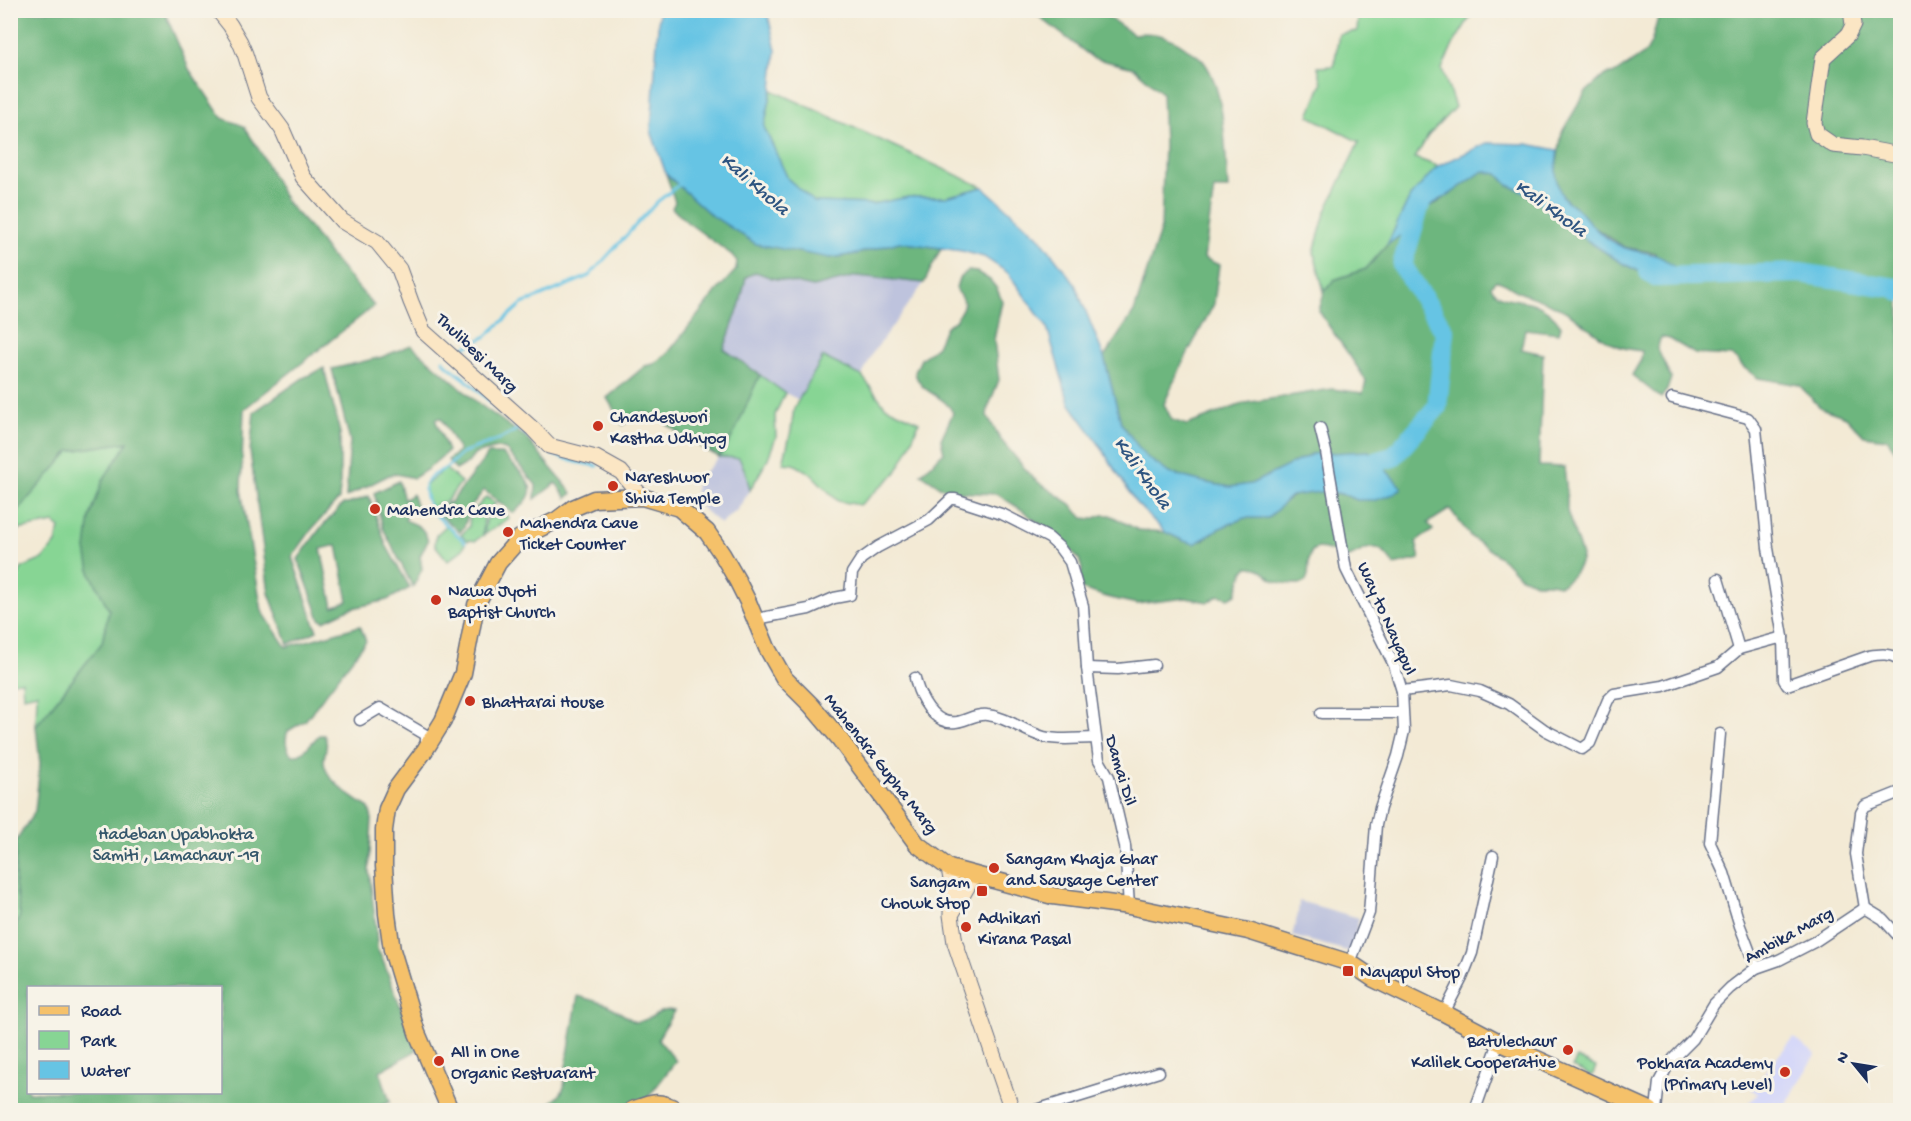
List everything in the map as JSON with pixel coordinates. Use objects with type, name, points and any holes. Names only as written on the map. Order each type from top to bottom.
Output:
[{"type":"main road","name":"Thulibesi Marg","points":[[218,10],[240,42],[259,98],[282,129],[303,177],[342,221],[377,242],[399,270],[423,331],[549,446],[596,458],[621,472],[642,497]]},
{"type":"main road","points":[[1851,10],[1853,25],[1848,35],[1823,58],[1814,123],[1817,134],[1833,145],[1900,155]]},
{"type":"main road","name":"Mahendra Gupha Marg","points":[[450,1110],[417,1033],[392,950],[387,914],[384,830],[387,809],[396,789],[443,721],[463,673],[476,604],[498,563],[520,538],[557,520],[573,508],[594,499],[642,497],[679,508],[707,532],[737,580],[767,648],[784,678],[839,738],[917,844],[949,868],[1053,896],[1129,906],[1248,931],[1350,963],[1374,979],[1499,1042],[1650,1110]]},
{"type":"main road","points":[[949,868],[955,944],[1012,1110]]},
{"type":"main road","points":[[951,915],[974,875]]},
{"type":"main road","points":[[632,1110],[659,1102],[677,1110]]},
{"type":"street","points":[[1672,398],[1749,417],[1754,423],[1758,437],[1758,460],[1768,548],[1783,637],[1784,680],[1787,685],[1882,653],[1900,660]]},
{"type":"street","name":"Way to Nayapul","points":[[1320,428],[1346,569],[1394,665],[1402,691],[1404,730],[1376,825],[1369,913],[1350,963]]},
{"type":"street","name":"Damai Dil","points":[[756,619],[809,609],[834,598],[850,595],[852,573],[861,559],[878,547],[929,520],[951,499],[1004,515],[1049,538],[1070,562],[1083,606],[1087,668],[1098,760],[1109,777],[1125,846],[1129,906]]},
{"type":"street","points":[[1718,579],[1739,649]]},
{"type":"street","points":[[1402,691],[1451,686],[1480,691],[1509,704],[1545,730],[1582,749],[1590,743],[1608,700],[1614,694],[1663,686],[1718,667],[1739,649],[1783,637]]},
{"type":"street","points":[[1087,668],[1118,669],[1154,666]]},
{"type":"street","points":[[915,678],[917,688],[932,713],[948,722],[959,723],[987,715],[1011,721],[1044,737],[1095,738]]},
{"type":"street","points":[[360,720],[380,708],[426,735],[425,750]]},
{"type":"street","points":[[1321,713],[1402,712]]},
{"type":"street","points":[[1719,734],[1710,843],[1724,873],[1756,968]]},
{"type":"street","points":[[1900,792],[1865,806],[1861,813],[1856,854],[1865,908],[1883,919],[1900,938]]},
{"type":"street","points":[[1444,1013],[1472,953],[1493,856]]},
{"type":"street","name":"Ambika Marg","points":[[1656,1110],[1659,1082],[1674,1058],[1693,1039],[1714,1004],[1730,988],[1756,968],[1779,960],[1814,942],[1865,908]]},
{"type":"street","points":[[1475,1110],[1499,1042]]},
{"type":"street","points":[[1036,1110],[1159,1072]]},
{"type":"shaded area","points":[[756,272],[813,287],[857,276],[924,283],[872,354],[862,376],[823,358],[799,400],[785,393],[724,349],[740,304],[746,278]]},
{"type":"shaded area","points":[[719,457],[739,458],[750,490],[738,509],[720,524],[695,502],[696,481]]},
{"type":"shaded area","points":[[1299,901],[1359,918],[1351,952],[1292,936]]},
{"type":"shaded area","name":"Pokhara Academy (Primary Level)","points":[[1793,1038],[1816,1054],[1784,1110],[1743,1110],[1757,1094],[1751,1089]]},
{"type":"green space","name":"Hadeban Upabhokta Samiti , Lamachaur -19","points":[[11,11],[164,11],[189,69],[222,118],[244,126],[287,203],[374,306],[244,409],[241,490],[262,611],[286,647],[360,626],[366,641],[305,721],[288,731],[286,742],[290,753],[296,755],[306,749],[319,735],[324,735],[326,744],[324,759],[328,774],[340,788],[369,808],[372,819],[369,870],[377,949],[417,1050],[380,1071],[390,1102],[370,1110],[11,1110],[10,944],[20,915],[15,885],[16,841],[35,811],[40,764],[36,726],[102,643],[109,610],[90,572],[86,549],[90,517],[103,480],[128,442],[70,451],[11,518]]},
{"type":"green space","points":[[1032,11],[1099,11],[1133,34],[1147,33],[1167,37],[1202,60],[1217,89],[1225,141],[1228,189],[1214,189],[1204,258],[1219,265],[1214,304],[1164,404],[1172,420],[1187,425],[1245,403],[1332,389],[1363,393],[1366,381],[1319,311],[1324,292],[1334,280],[1366,269],[1387,245],[1419,222],[1429,206],[1437,203],[1483,171],[1498,174],[1508,185],[1525,192],[1574,232],[1622,263],[1661,282],[1655,253],[1624,247],[1592,226],[1579,210],[1560,193],[1556,177],[1562,132],[1585,93],[1605,75],[1616,73],[1646,52],[1651,43],[1660,11],[1900,11],[1900,457],[1887,439],[1864,436],[1846,417],[1821,408],[1799,385],[1758,378],[1731,356],[1695,354],[1670,339],[1661,337],[1657,348],[1671,378],[1661,398],[1632,375],[1641,360],[1642,351],[1610,343],[1564,310],[1495,281],[1491,286],[1499,295],[1539,306],[1550,313],[1561,326],[1559,333],[1525,329],[1521,349],[1543,354],[1539,466],[1564,467],[1567,511],[1582,556],[1577,569],[1567,580],[1559,585],[1536,583],[1519,576],[1504,560],[1471,537],[1450,509],[1428,523],[1433,530],[1416,542],[1420,559],[1394,565],[1378,548],[1368,549],[1347,558],[1330,550],[1319,548],[1310,556],[1307,578],[1304,583],[1280,582],[1258,569],[1248,567],[1244,571],[1236,594],[1229,598],[1219,595],[1208,602],[1186,598],[1137,604],[1081,589],[1082,569],[1079,559],[1054,532],[997,494],[953,492],[921,474],[944,452],[941,439],[953,413],[944,402],[921,385],[915,372],[921,359],[937,346],[946,326],[955,321],[962,309],[964,303],[956,288],[959,278],[968,271],[977,272],[990,280],[1002,301],[994,340],[999,380],[987,416],[1001,440],[1032,477],[1071,504],[1084,518],[1092,519],[1110,515],[1138,530],[1165,532],[1184,541],[1203,540],[1218,529],[1244,518],[1268,518],[1286,500],[1301,493],[1325,492],[1357,500],[1340,454],[1312,454],[1251,484],[1230,487],[1169,473],[1144,455],[1121,423],[1104,357],[1134,312],[1161,228],[1164,144],[1162,93],[1134,68],[1093,58]]},
{"type":"green space","points":[[1359,11],[1474,11],[1454,43],[1442,69],[1455,107],[1428,136],[1415,158],[1438,166],[1410,197],[1387,245],[1366,269],[1334,280],[1324,292],[1314,252],[1325,213],[1359,142],[1309,116],[1322,83],[1318,67],[1334,66],[1339,34],[1357,31]]},
{"type":"green space","points":[[772,90],[983,187],[946,197],[909,197],[872,204],[814,202],[788,179],[764,127]]},
{"type":"green space","points":[[666,174],[711,215],[830,258],[856,254],[899,242],[941,248],[924,283],[857,276],[813,287],[756,272],[746,277],[740,304],[724,349],[760,375],[737,428],[719,457],[684,437],[656,416],[641,412],[623,425],[607,398],[645,366],[654,364],[668,353],[736,270],[737,261],[732,255],[672,208],[675,202]]},
{"type":"green space","points":[[411,345],[479,404],[525,437],[572,493],[567,498],[556,483],[535,499],[536,485],[506,450],[497,448],[475,454],[468,463],[456,470],[448,460],[459,451],[441,418],[435,419],[448,451],[428,469],[414,478],[396,474],[389,475],[346,497],[350,441],[332,369],[382,357]]},
{"type":"green space","points":[[823,357],[862,376],[885,406],[919,422],[895,474],[860,505],[838,501],[810,473],[794,464],[783,463],[794,408]]},
{"type":"green space","points":[[324,368],[340,433],[339,499],[312,529],[292,557],[317,631],[288,644],[269,593],[250,451],[254,412],[303,378]]},
{"type":"green space","points":[[760,375],[785,393],[775,415],[776,437],[767,461],[750,490],[739,458],[719,457],[737,428]]},
{"type":"green space","points":[[128,442],[103,480],[90,572],[109,610],[102,643],[36,726],[37,693],[23,696],[22,681],[11,682],[12,586],[22,568],[43,559],[56,543],[60,528],[54,523],[11,531],[10,518],[70,451]]},
{"type":"green space","points":[[488,454],[503,454],[519,470],[529,484],[531,490],[529,497],[513,513],[484,490],[470,508],[460,532],[441,516],[440,506],[451,502]]},
{"type":"green space","points":[[445,468],[461,482],[447,501],[436,504],[434,513],[426,497],[425,486]]},
{"type":"green space","points":[[399,481],[404,500],[412,494],[418,510],[408,513],[405,520],[420,527],[428,541],[420,556],[422,569],[413,587],[383,528],[374,493]]},
{"type":"green space","points":[[369,496],[386,545],[410,588],[387,600],[349,609],[324,621],[320,619],[298,559],[319,530],[343,504]],"holes":[[[337,545],[348,601],[333,607],[321,549]]]},
{"type":"green space","points":[[486,497],[496,503],[486,512],[477,507]]},
{"type":"green space","points":[[475,508],[484,513],[483,535],[475,541],[467,541],[461,535],[469,527],[470,513]]},
{"type":"green space","points":[[507,515],[509,518],[484,535],[486,520],[490,517]]},
{"type":"green space","points":[[447,525],[465,543],[463,549],[448,561],[435,545],[436,535]]},
{"type":"green space","points":[[16,841],[15,885],[20,915],[11,944],[11,843]]},
{"type":"green space","points":[[578,996],[608,1005],[635,1022],[646,1020],[663,1011],[674,1011],[658,1039],[676,1061],[646,1100],[657,1110],[540,1110],[558,1097],[565,1084],[564,1078]]},
{"type":"green space","points":[[1577,1058],[1596,1067],[1592,1076],[1572,1067]]},
{"type":"water","points":[[659,11],[767,11],[776,50],[772,90],[764,127],[788,179],[814,202],[872,204],[909,197],[946,197],[983,187],[1040,238],[1075,284],[1104,357],[1121,423],[1144,455],[1169,473],[1230,487],[1251,484],[1312,454],[1369,451],[1402,488],[1376,500],[1357,500],[1327,491],[1291,496],[1268,518],[1244,518],[1218,529],[1195,544],[1165,532],[1136,503],[1099,444],[1069,403],[1047,327],[1008,273],[984,257],[962,251],[899,242],[856,254],[830,258],[756,244],[711,215],[666,174],[651,131]]},
{"type":"water","points":[[1487,143],[1527,144],[1558,150],[1556,176],[1563,197],[1579,210],[1598,231],[1612,241],[1625,248],[1657,256],[1668,262],[1675,268],[1673,283],[1661,282],[1622,263],[1574,232],[1525,192],[1508,185],[1498,174],[1483,171],[1429,206],[1419,222],[1387,245],[1410,197],[1438,166]]},
{"type":"waterway","points":[[455,352],[485,337],[522,304],[589,276],[657,202],[680,184]]},
{"type":"waterway","name":"Kali Khola","points":[[1353,468],[1393,457],[1437,407],[1445,332],[1402,265],[1421,201]]},
{"type":"waterway","name":"Kali Khola","points":[[1649,272],[1657,277],[1800,273],[1896,288],[1900,292]]},
{"type":"waterway","points":[[443,360],[537,444]]},
{"type":"waterway","points":[[448,466],[464,452],[500,439],[520,428]]},
{"type":"waterway","points":[[552,454],[597,466]]},
{"type":"waterway","points":[[446,468],[433,475],[425,484],[425,494],[437,517],[465,542]]},
{"type":"place","name":"Chandeswori Kastha Udhyog","points":[[598,426]]},
{"type":"place","name":"Nareshwor Shiva Temple","points":[[613,486]]},
{"type":"place","name":"Mahendra Cave","points":[[375,509]]},
{"type":"place","name":"Mahendra Cave Ticket Counter","points":[[508,532]]},
{"type":"place","name":"Nawa Jyoti Baptist Church","points":[[436,600]]},
{"type":"place","name":"Bhattarai House","points":[[470,701]]},
{"type":"place","name":"Sangam Khaja Ghar and Sausage Center","points":[[994,868]]},
{"type":"place","name":"Sangam Chowk Stop","points":[[982,891]]},
{"type":"place","name":"Adhikari Kirana Pasal","points":[[966,927]]},
{"type":"place","name":"Nayapul Stop","points":[[1348,971]]},
{"type":"place","name":"Batulechaur Kalilek Cooperative","points":[[1568,1050]]},
{"type":"place","name":"All in One Organic Restuarant","points":[[439,1061]]},
{"type":"place","name":"Pokhara Academy (Primary Level)","points":[[1785,1072]]}]
